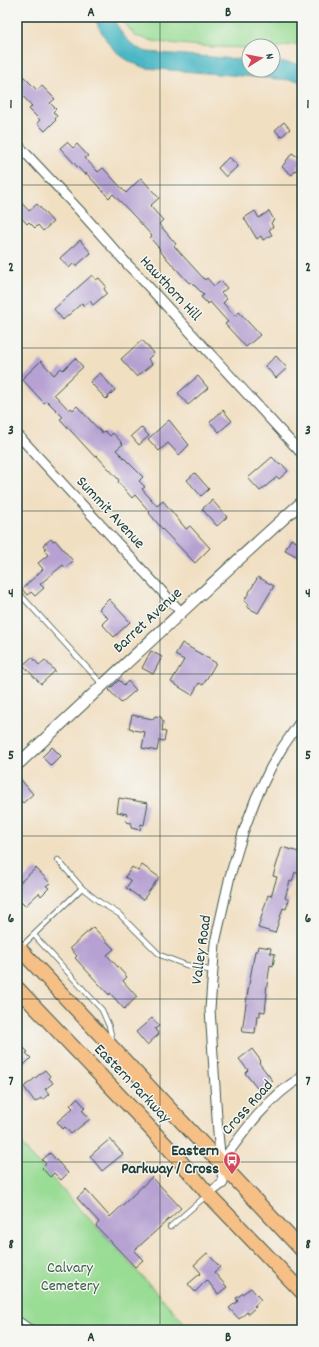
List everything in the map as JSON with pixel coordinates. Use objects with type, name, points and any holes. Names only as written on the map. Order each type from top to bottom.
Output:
[{"type":"main road","name":"Eastern Parkway","points":[[18,947],[302,1250]]},
{"type":"main road","name":"Eastern Parkway","points":[[18,992],[141,1118],[208,1194],[302,1292]]},
{"type":"street","name":"Hawthorn Hill","points":[[17,144],[302,454]]},
{"type":"street","name":"Summit Avenue","points":[[17,434],[181,612]]},
{"type":"street","name":"Barret Avenue","points":[[17,765],[104,686],[181,612],[302,502]]},
{"type":"street","name":"Valley Road","points":[[208,1194],[223,1182],[218,1133],[210,1009],[215,943],[230,876],[244,830],[256,798],[282,748],[302,719]]},
{"type":"street","name":"Cross Road","points":[[221,1163],[245,1130],[268,1105],[287,1086],[302,1077]]},
{"type":"lane","points":[[17,592],[104,686]]},
{"type":"lane","points":[[58,860],[82,888],[101,903],[119,914],[160,955],[186,965],[213,971]]},
{"type":"lane","points":[[18,947],[34,934],[82,888]]},
{"type":"lane","points":[[34,934],[102,1010],[109,1026],[112,1039],[109,1044]]},
{"type":"lane","points":[[170,1227],[208,1194]]},
{"type":"lane","points":[[17,1318],[30,1327],[42,1330]]},
{"type":"green space","points":[[120,17],[302,17],[302,43],[281,47],[281,38],[241,38],[241,48],[212,47],[157,42],[135,36]]},
{"type":"green space","name":"Calvary Cemetery","points":[[17,1140],[191,1330],[17,1330]]},
{"type":"water","points":[[94,17],[112,17],[123,35],[135,47],[147,52],[241,59],[241,76],[146,68],[127,60],[120,55],[103,35]]},
{"type":"water","points":[[281,63],[302,64],[302,81],[266,78],[281,78]]},
{"type":"building","points":[[17,70],[37,90],[42,86],[55,99],[50,103],[56,109],[53,112],[57,116],[55,119],[56,120],[45,131],[37,123],[40,120],[29,109],[32,106],[17,90]]},
{"type":"building","points":[[284,122],[290,129],[281,137],[275,130]]},
{"type":"building","points":[[67,142],[73,148],[77,144],[88,156],[85,158],[98,172],[103,168],[126,193],[141,178],[159,198],[150,206],[163,220],[159,224],[176,244],[174,246],[205,280],[207,278],[214,286],[221,281],[227,288],[221,293],[227,299],[223,303],[235,316],[239,312],[260,335],[246,347],[225,324],[228,322],[210,302],[208,304],[201,297],[204,295],[191,282],[189,283],[159,250],[160,249],[150,238],[152,236],[136,218],[113,194],[109,198],[60,148]]},
{"type":"building","points":[[292,153],[302,160],[302,162],[292,175],[282,167]]},
{"type":"building","points":[[229,157],[238,166],[226,177],[218,168]]},
{"type":"building","points":[[17,198],[29,211],[37,204],[53,222],[43,231],[38,225],[35,228],[29,222],[27,224],[17,213]]},
{"type":"building","points":[[255,211],[259,218],[269,211],[274,220],[271,223],[273,227],[269,230],[272,235],[263,240],[261,236],[257,239],[244,218]]},
{"type":"building","points":[[80,240],[91,253],[76,266],[74,263],[69,268],[60,258]]},
{"type":"building","points":[[92,275],[96,280],[99,278],[106,286],[104,289],[107,293],[93,305],[90,301],[84,306],[82,303],[63,320],[54,309]]},
{"type":"building","points":[[142,340],[154,353],[148,359],[152,364],[137,377],[121,359]]},
{"type":"building","points":[[276,356],[287,368],[276,378],[265,366]]},
{"type":"building","points":[[75,358],[83,367],[54,394],[69,410],[71,408],[73,410],[77,406],[102,433],[105,431],[110,436],[113,433],[123,444],[116,450],[143,477],[139,481],[145,487],[142,489],[157,506],[163,501],[186,529],[190,526],[210,548],[195,563],[163,530],[135,495],[132,498],[118,482],[119,480],[96,455],[94,456],[60,419],[63,417],[47,401],[44,403],[22,379],[41,361],[54,375],[61,368],[63,370]]},
{"type":"building","points":[[100,373],[115,390],[106,399],[90,382]]},
{"type":"building","points":[[198,376],[208,388],[188,405],[178,393]]},
{"type":"building","points":[[223,410],[232,421],[219,432],[210,422]]},
{"type":"building","points":[[169,420],[189,445],[179,455],[168,443],[159,451],[148,439]]},
{"type":"building","points":[[141,427],[149,436],[139,445],[131,436]]},
{"type":"building","points":[[272,457],[280,465],[282,464],[288,471],[279,479],[277,477],[260,491],[248,478]]},
{"type":"building","points":[[195,473],[209,489],[201,496],[187,480]]},
{"type":"building","points":[[212,500],[227,517],[217,526],[202,509]]},
{"type":"building","points":[[51,539],[53,541],[55,540],[73,561],[65,568],[63,565],[40,584],[44,588],[35,596],[31,592],[27,595],[22,589],[43,569],[38,563],[48,555],[44,550],[46,549],[43,545]]},
{"type":"building","points":[[291,539],[302,545],[302,559],[285,550]]},
{"type":"building","points":[[258,577],[274,586],[258,613],[247,607],[249,604],[244,601]]},
{"type":"building","points":[[109,599],[130,622],[114,637],[102,624],[108,618],[99,609]]},
{"type":"building","points":[[182,643],[216,663],[203,685],[199,683],[192,695],[171,682],[184,660],[175,655]]},
{"type":"building","points":[[151,651],[162,657],[153,674],[142,668]]},
{"type":"building","points":[[32,657],[39,665],[45,660],[55,671],[41,684],[23,665]]},
{"type":"building","points":[[119,680],[124,685],[128,681],[136,690],[121,703],[109,690]]},
{"type":"building","points":[[132,715],[153,719],[155,716],[161,717],[163,722],[162,731],[166,732],[164,741],[159,740],[157,751],[142,748],[145,732],[129,728]]},
{"type":"building","points":[[52,747],[61,756],[51,766],[42,757]]},
{"type":"building","points":[[17,775],[33,794],[23,803],[17,796]]},
{"type":"building","points":[[119,798],[148,803],[144,825],[141,824],[140,830],[131,828],[131,823],[126,822],[127,814],[117,812]]},
{"type":"building","points":[[282,847],[302,853],[302,862],[298,874],[295,872],[292,882],[290,881],[285,898],[289,900],[286,909],[283,908],[275,933],[258,928],[268,895],[271,896],[277,877],[273,876]]},
{"type":"building","points":[[142,865],[159,877],[143,900],[126,888],[131,881],[125,877],[132,867],[138,871]]},
{"type":"building","points":[[36,868],[50,883],[46,886],[49,888],[41,896],[39,893],[25,906],[17,898],[17,885]]},
{"type":"building","points":[[93,927],[114,949],[107,955],[127,977],[123,981],[137,997],[124,1009],[75,958],[77,956],[70,948]]},
{"type":"building","points":[[258,946],[271,948],[270,953],[275,954],[273,966],[270,965],[265,1012],[260,1011],[260,1016],[257,1016],[255,1033],[242,1032],[255,951],[257,951]]},
{"type":"building","points":[[152,1018],[159,1026],[155,1029],[159,1034],[147,1045],[136,1032]]},
{"type":"building","points":[[17,1041],[28,1052],[26,1053],[31,1058],[22,1067],[17,1062]]},
{"type":"building","points":[[252,1049],[261,1061],[259,1063],[273,1081],[260,1092],[245,1073],[248,1070],[239,1059]]},
{"type":"building","points":[[45,1070],[53,1083],[45,1089],[49,1094],[42,1100],[41,1098],[35,1102],[24,1087]]},
{"type":"building","points":[[77,1098],[85,1107],[82,1110],[90,1119],[71,1134],[65,1127],[63,1129],[57,1122],[73,1108],[70,1105]]},
{"type":"building","points":[[110,1139],[123,1154],[102,1171],[90,1156]]},
{"type":"building","points":[[50,1153],[68,1173],[61,1180],[54,1173],[50,1177],[42,1168],[46,1164],[42,1160]]},
{"type":"building","points":[[152,1177],[181,1208],[134,1251],[143,1260],[135,1267],[96,1226],[99,1222],[77,1198],[86,1190],[110,1217]]},
{"type":"building","points":[[207,1253],[220,1267],[214,1272],[227,1287],[218,1294],[207,1280],[195,1292],[188,1284],[201,1273],[194,1265]]},
{"type":"building","points":[[251,1288],[261,1300],[248,1314],[247,1312],[239,1319],[229,1308],[238,1301],[236,1298]]},
{"type":"place","name":"Eastern Parkway / Cross","points":[[232,1175]]}]
